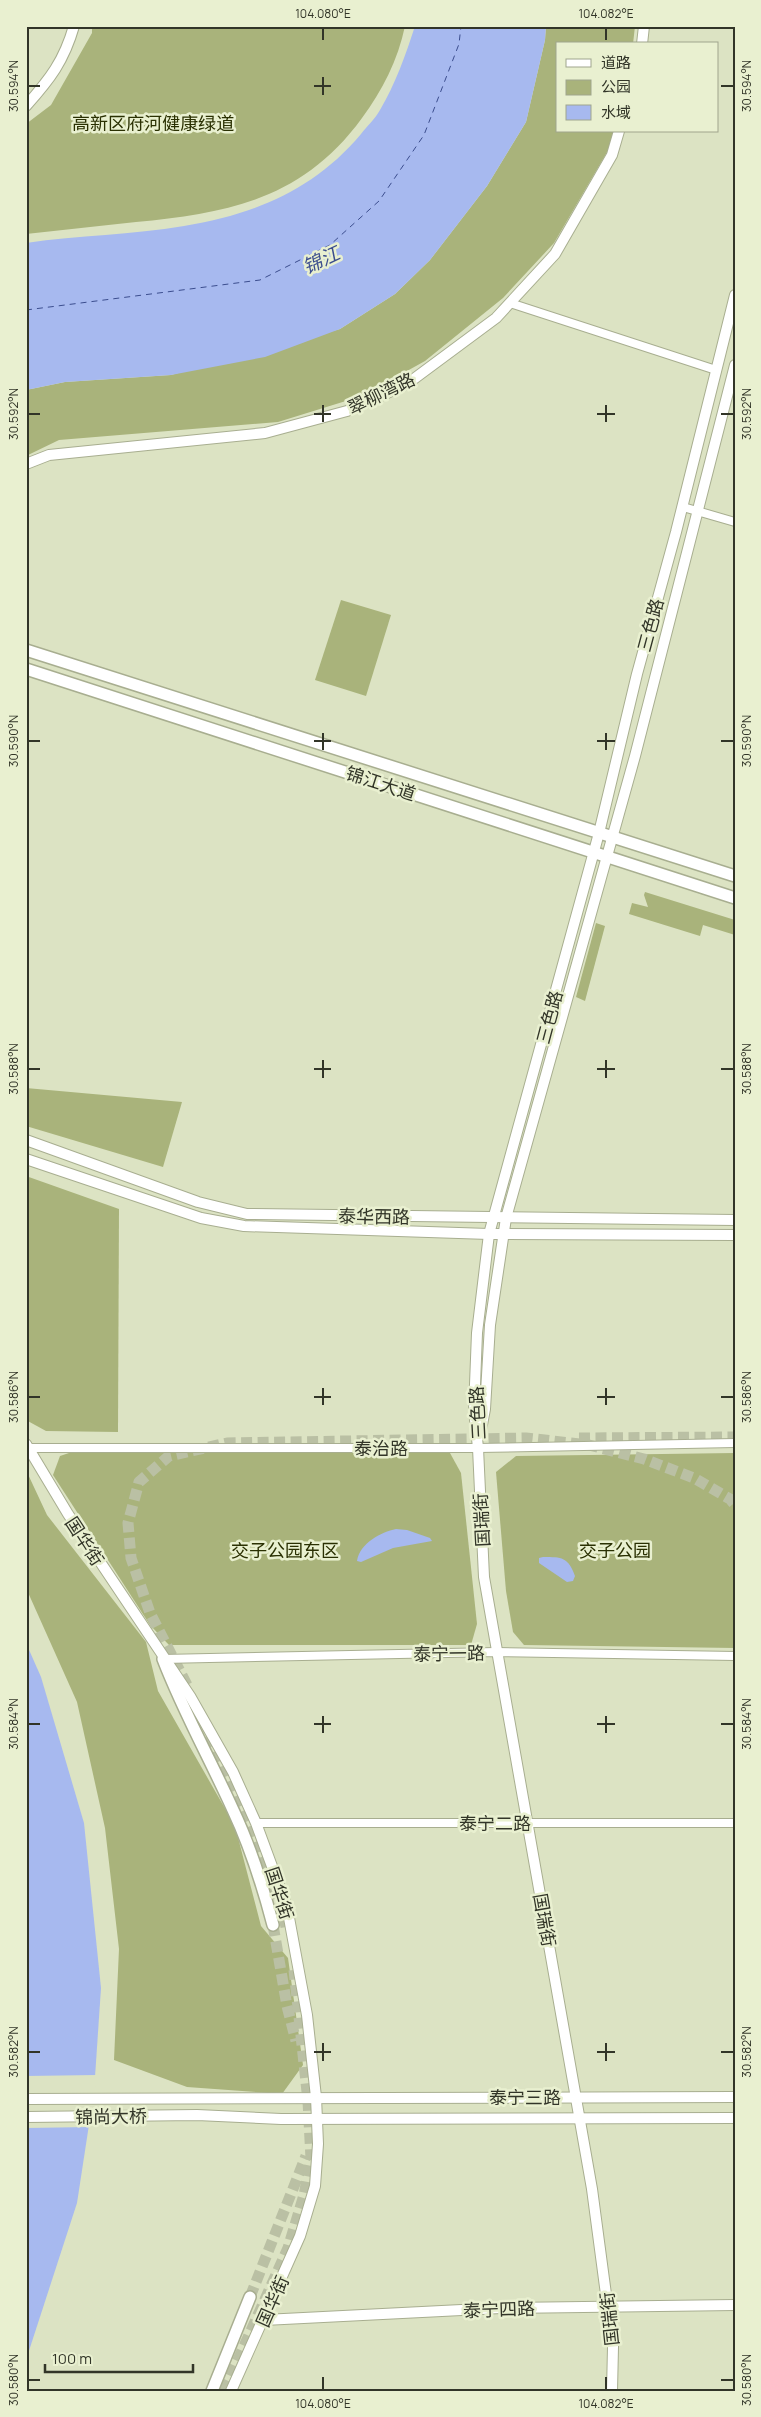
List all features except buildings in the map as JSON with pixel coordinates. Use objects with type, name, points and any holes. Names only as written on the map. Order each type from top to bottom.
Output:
[{"type":"main road","name":"锦江大道","points":[[26,650],[612,835],[735,876]]},
{"type":"main road","name":"锦江大道","points":[[26,669],[735,898]]},
{"type":"main road","points":[[163,1659],[181,1705],[234,1812],[266,1899],[273,1925]]},
{"type":"main road","points":[[212,2391],[250,2297]]},
{"type":"street","points":[[26,106],[52,77],[68,49],[74,26]]},
{"type":"street","points":[[642,42],[644,26]]},
{"type":"street","name":"翠柳湾路","points":[[26,464],[49,455],[265,433],[347,411],[406,384],[496,318],[555,254],[612,155],[619,132]]},
{"type":"street","name":"三色路","points":[[478,1448],[474,1410],[477,1333],[490,1234],[599,832],[637,674],[683,506],[735,295]]},
{"type":"street","points":[[510,303],[716,370]]},
{"type":"street","name":"三色路","points":[[478,1448],[485,1409],[490,1325],[506,1218],[699,511],[735,365]]},
{"type":"street","points":[[683,506],[735,522]]},
{"type":"street","name":"泰华西路","points":[[26,1140],[198,1202],[247,1214],[735,1220]]},
{"type":"street","name":"泰华西路","points":[[26,1159],[201,1218],[244,1226],[490,1234],[735,1235]]},
{"type":"street","name":"泰治路","points":[[27,1446],[478,1448],[735,1443]]},
{"type":"street","name":"国华街","points":[[27,1446],[68,1514],[163,1659],[190,1696],[233,1772],[256,1823],[287,1908],[306,2006],[316,2097],[318,2119],[315,2186],[300,2236],[232,2391]]},
{"type":"street","name":"国瑞街","points":[[478,1448],[484,1577],[580,2118],[609,2306],[613,2347],[612,2391]]},
{"type":"street","name":"泰宁一路","points":[[163,1659],[496,1652],[735,1656]]},
{"type":"street","name":"泰宁二路","points":[[256,1823],[735,1823]]},
{"type":"street","name":"锦尚大桥","points":[[26,2098],[316,2097]]},
{"type":"street","name":"泰宁三路","points":[[316,2097],[735,2097]]},
{"type":"street","name":"锦尚大桥","points":[[26,2117],[197,2115],[281,2120],[318,2119]]},
{"type":"street","name":"泰宁三路","points":[[318,2119],[735,2118]]},
{"type":"street","name":"泰宁四路","points":[[264,2320],[501,2308],[735,2304]]},
{"type":"green space","name":"高新区府河健康绿道","points":[[92,26],[283,28],[283,26],[405,26],[398,51],[388,75],[362,118],[339,145],[315,167],[289,184],[262,197],[202,213],[26,234],[26,124],[51,105],[92,33]]},
{"type":"green space","points":[[546,26],[635,26],[633,42],[556,42],[556,132],[614,132],[610,147],[554,243],[503,298],[425,361],[362,396],[278,422],[59,440],[26,456],[26,390],[65,382],[171,375],[340,329],[395,294],[430,260],[487,186],[526,122],[545,40]]},
{"type":"green space","points":[[341,600],[391,615],[366,696],[315,680]]},
{"type":"green space","points":[[645,892],[735,920],[735,935],[703,925],[700,936],[629,914],[632,903],[648,907],[644,895]]},
{"type":"green space","points":[[596,923],[605,926],[585,1001],[576,997]]},
{"type":"green space","points":[[26,1088],[182,1102],[163,1167],[26,1126]]},
{"type":"green space","points":[[26,1176],[119,1209],[118,1432],[46,1431],[26,1420]]},
{"type":"green space","name":"交子公园东区","points":[[69,1453],[450,1453],[461,1473],[477,1624],[471,1645],[169,1645],[150,1625],[53,1475],[60,1456]]},
{"type":"green space","name":"交子公园","points":[[735,1453],[735,1648],[524,1645],[513,1632],[506,1591],[496,1472],[516,1456]]},
{"type":"green space","points":[[26,1470],[47,1515],[146,1642],[158,1691],[235,1826],[261,1926],[288,1958],[303,2065],[282,2094],[187,2087],[114,2060],[119,1949],[105,1828],[77,1702],[26,1588]]},
{"type":"water","name":"锦江","points":[[415,26],[546,26],[545,40],[526,122],[487,186],[430,260],[395,294],[340,329],[265,357],[171,375],[65,382],[26,390],[26,243],[164,229],[210,221],[259,206],[303,185],[343,154],[378,113],[395,80]]},
{"type":"water","points":[[396,1529],[407,1530],[430,1538],[432,1541],[393,1548],[361,1562],[357,1561],[362,1549],[372,1539]]},
{"type":"water","points":[[539,1558],[564,1559],[570,1565],[575,1576],[573,1581],[567,1582],[539,1563]]},
{"type":"water","points":[[26,1643],[41,1677],[84,1823],[101,1988],[94,2092],[77,2203],[26,2360]]},
{"type":"pier","points":[[97,2075],[91,2127],[26,2128],[26,2076]]},
{"type":"ferry route","points":[[26,310],[260,280],[330,245],[379,201],[424,135],[459,44],[461,26]]},
{"type":"tunnel","points":[[579,1438],[735,1437]]},
{"type":"tunnel","points":[[187,1685],[150,1613],[131,1558],[128,1523],[139,1482],[169,1456],[227,1443],[526,1438],[589,1445],[644,1459],[694,1478],[730,1499],[735,1505]]},
{"type":"tunnel","points":[[209,1736],[263,1855],[286,1927]]},
{"type":"tunnel","points":[[273,1925],[287,2006],[296,2041]]},
{"type":"tunnel","points":[[224,2391],[288,2248],[304,2195],[311,2159],[308,2101],[294,1970]]},
{"type":"tunnel","points":[[250,2297],[306,2156]]}]
